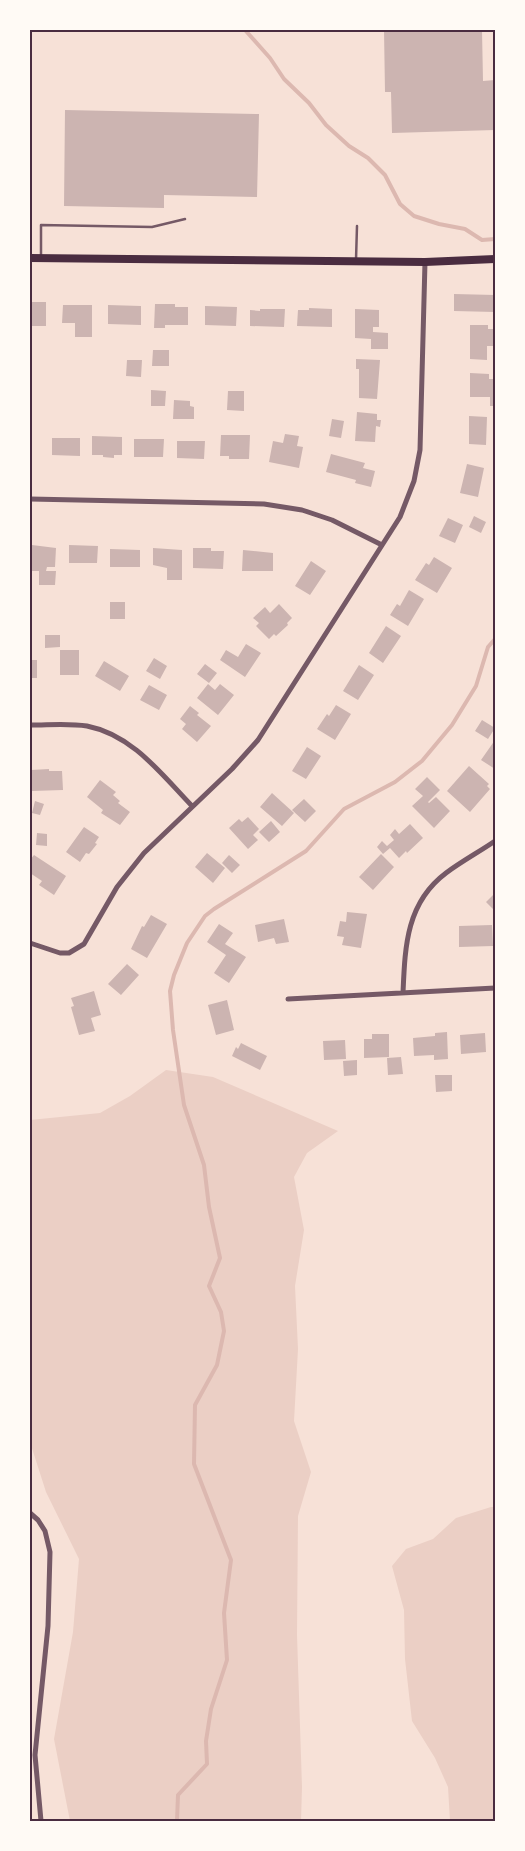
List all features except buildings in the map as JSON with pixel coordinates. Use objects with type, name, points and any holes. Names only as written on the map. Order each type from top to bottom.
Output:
[{"type":"main road","points":[[30,258],[424,262],[495,259]]},
{"type":"street","points":[[30,943],[55,953],[64,953],[73,951],[86,942],[110,898],[140,858],[232,769],[258,740],[382,545],[405,505],[414,481],[418,462],[421,437],[424,262]]},
{"type":"street","points":[[30,499],[264,504],[302,510],[332,520],[382,545]]},
{"type":"street","points":[[30,725],[77,724],[108,733],[130,745],[145,757],[192,806]]},
{"type":"street","points":[[404,993],[406,942],[418,905],[446,873],[495,841]]},
{"type":"street","points":[[288,999],[495,988]]},
{"type":"street","points":[[30,1513],[38,1520],[45,1531],[50,1552],[47,1635],[35,1756],[41,1821]]},
{"type":"lane","points":[[41,258],[41,226],[152,227],[186,219]]},
{"type":"lane","points":[[356,226],[356,261]]},
{"type":"shaded area","points":[[166,1070],[213,1077],[338,1131],[307,1153],[294,1177],[304,1230],[295,1286],[298,1349],[294,1421],[311,1472],[298,1516],[297,1635],[302,1787],[301,1821],[70,1821],[54,1739],[73,1632],[79,1559],[46,1492],[30,1442],[30,1120],[100,1113],[130,1096]]},
{"type":"shaded area","points":[[495,1507],[495,1821],[450,1821],[448,1787],[435,1758],[412,1721],[405,1659],[404,1610],[392,1566],[406,1549],[433,1539],[456,1518]]},
{"type":"waterway","points":[[245,30],[270,58],[284,79],[309,103],[326,125],[349,146],[368,158],[385,175],[400,204],[414,216],[439,224],[465,229],[482,240],[495,239]]},
{"type":"waterway","points":[[177,1821],[178,1795],[207,1764],[206,1741],[211,1709],[227,1660],[224,1613],[231,1560],[194,1464],[195,1405],[217,1365],[224,1331],[221,1312],[209,1286],[220,1258],[209,1207],[204,1165],[184,1105],[173,1030],[170,991],[174,975],[187,943],[205,916],[306,851],[344,809],[395,782],[422,761],[452,725],[476,686],[488,647],[495,639]]}]
